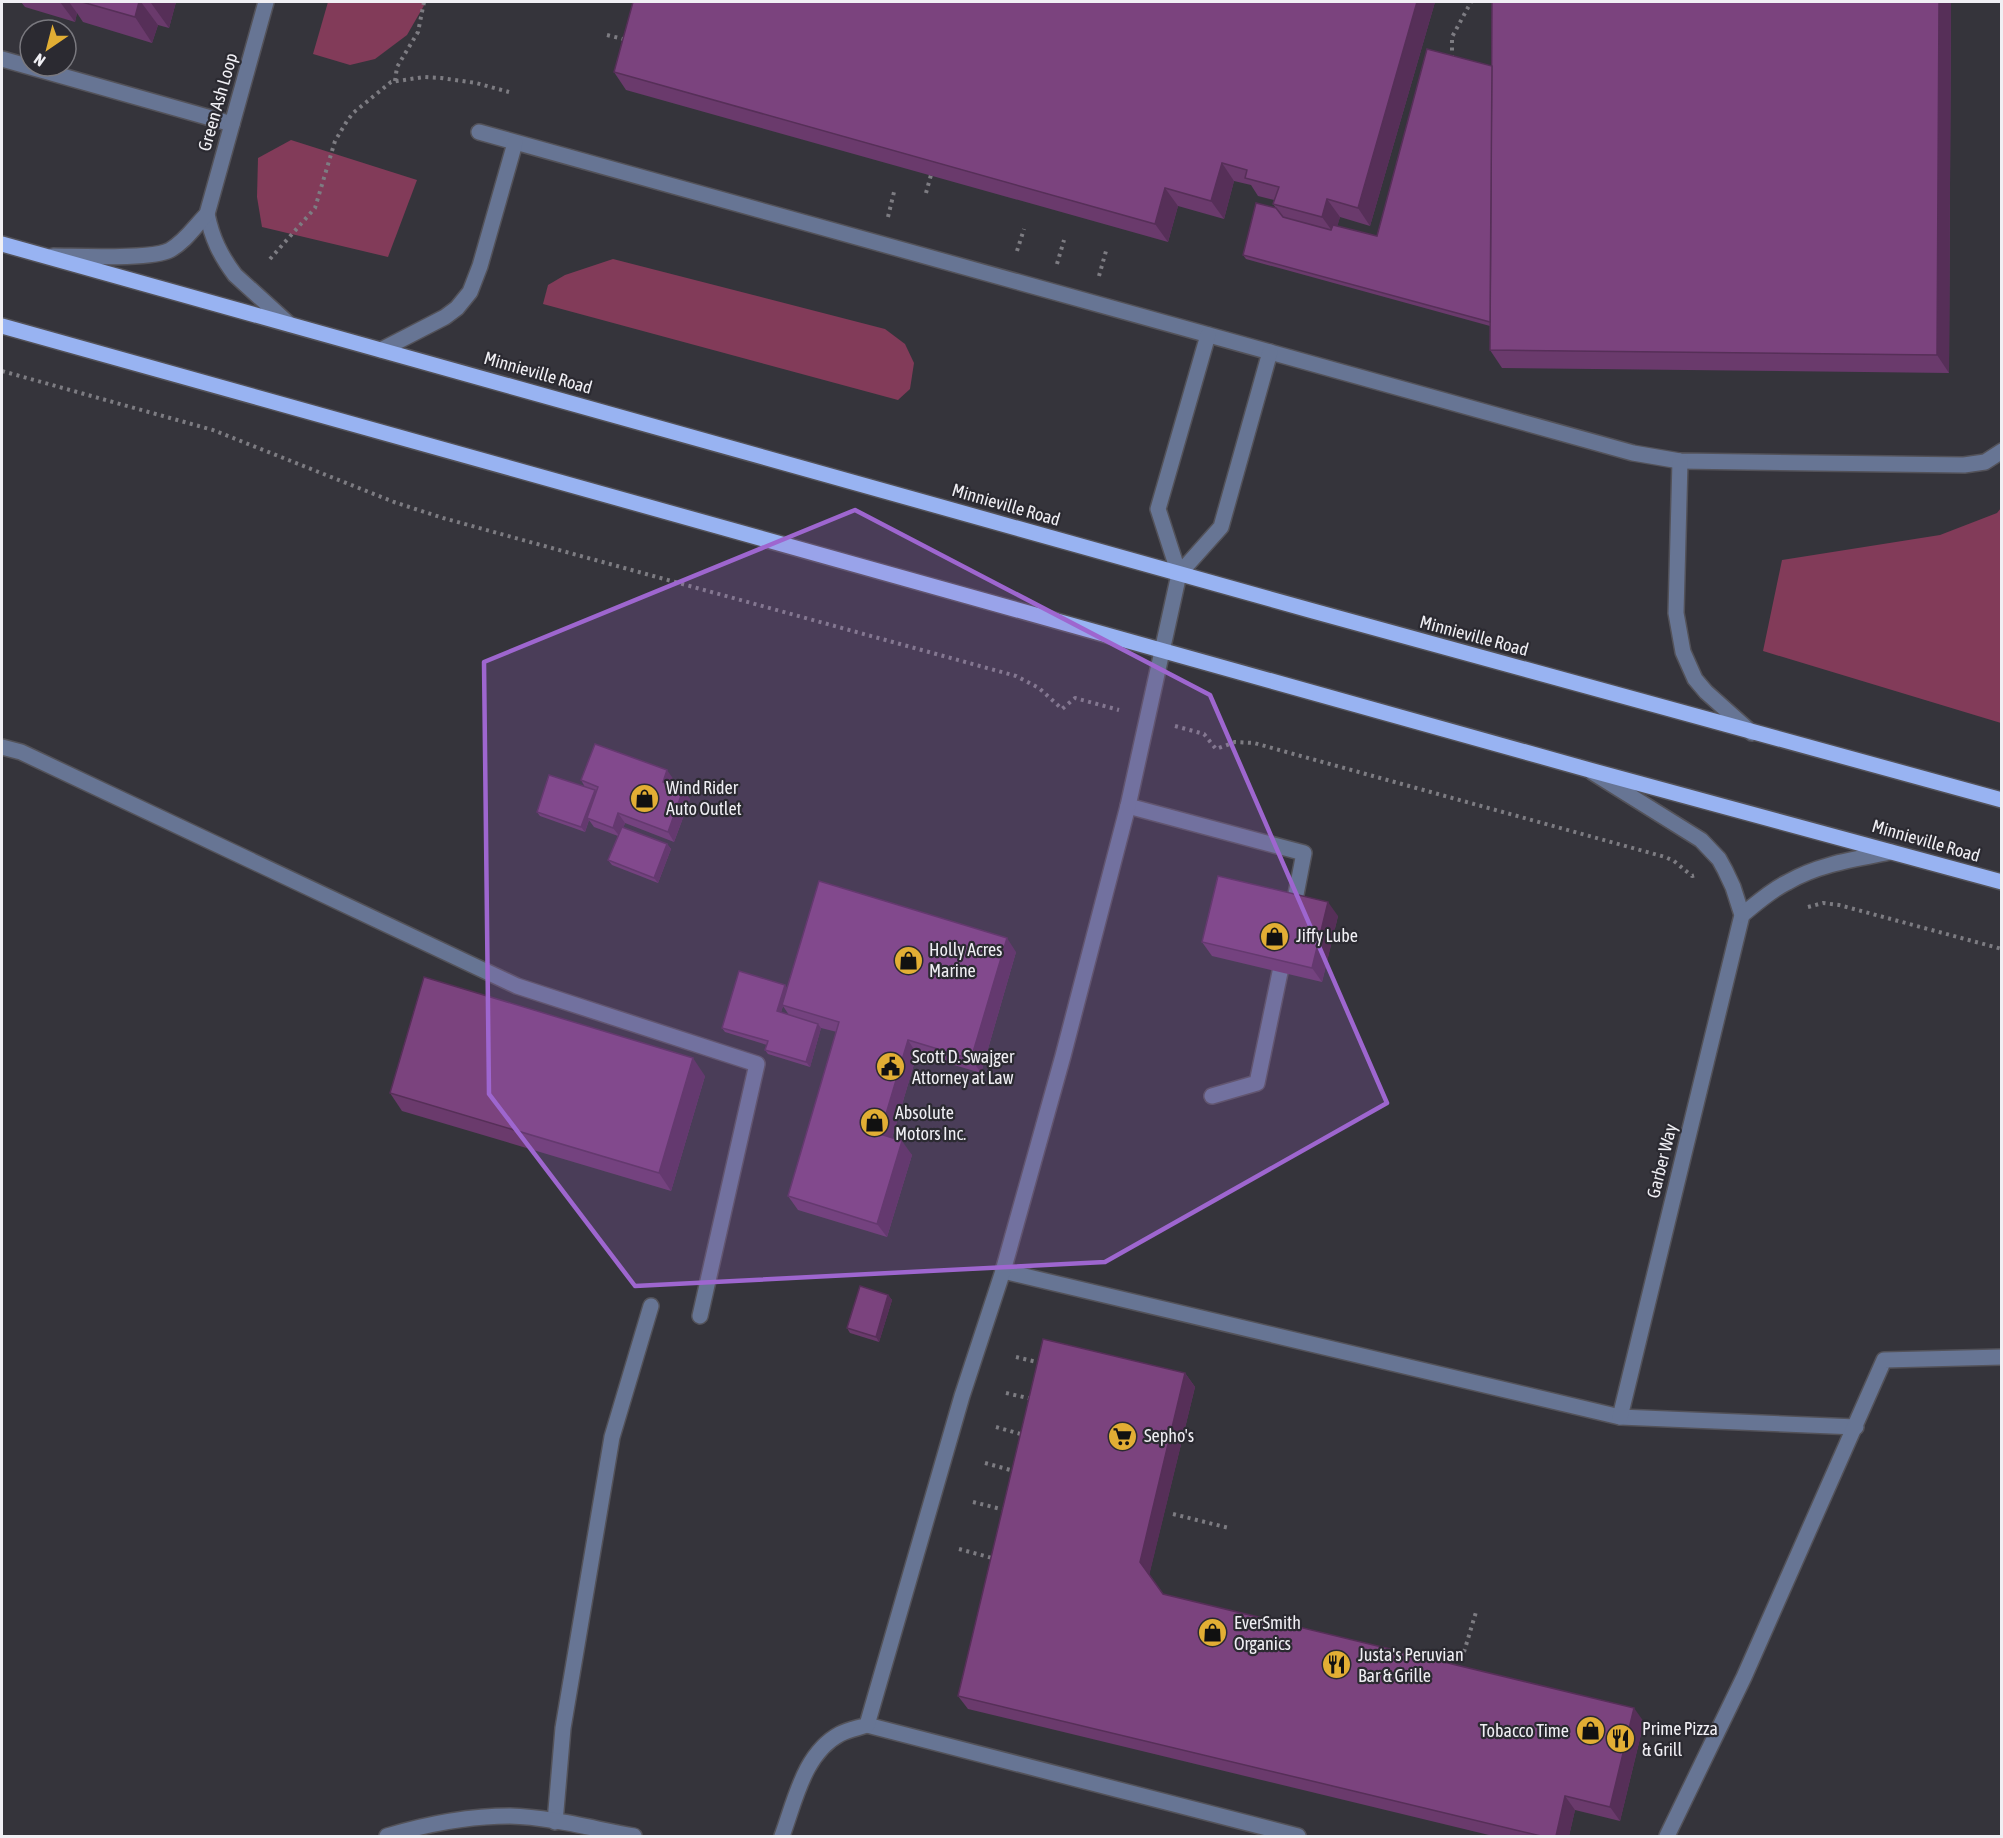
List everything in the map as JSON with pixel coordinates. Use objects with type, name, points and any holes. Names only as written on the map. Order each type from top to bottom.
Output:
[{"type":"main road","name":"Minnieville Road","points":[[2,244],[1179,574],[2001,800]]},
{"type":"main road","name":"Minnieville Road","points":[[2,326],[1586,769],[2001,882]]},
{"type":"street","name":"Green Ash Loop","points":[[45,256],[140,255],[168,251],[188,236],[207,214],[266,2]]},
{"type":"street","points":[[2,59],[232,124]]},
{"type":"street","points":[[479,132],[1633,453],[1680,460],[1965,465],[1985,462],[2001,451]]},
{"type":"street","points":[[381,350],[451,313],[470,292],[480,266],[515,142]]},
{"type":"street","points":[[207,214],[211,235],[228,266],[289,324]]},
{"type":"street","points":[[1179,574],[1158,509],[1208,334]]},
{"type":"street","points":[[867,1725],[962,1396],[1002,1271],[1063,1056],[1128,806],[1179,574],[1221,527],[1270,352]]},
{"type":"street","points":[[1680,460],[1676,613],[1683,652],[1695,679],[1706,692],[1752,732]]},
{"type":"street","points":[[2,747],[21,752],[517,986],[756,1064],[700,1316]]},
{"type":"street","points":[[1586,769],[1705,844],[1725,870],[1742,915],[1766,896],[1800,875],[1844,862],[1891,852]]},
{"type":"street","points":[[1128,806],[1304,853],[1257,1083],[1212,1096]]},
{"type":"street","name":"Garber Way","points":[[1620,1417],[1742,915]]},
{"type":"street","points":[[1002,1271],[1620,1417],[1856,1426]]},
{"type":"street","points":[[555,1822],[563,1728],[612,1437],[651,1306]]},
{"type":"street","points":[[1667,1836],[1744,1677],[1884,1360],[2001,1358]]},
{"type":"street","points":[[782,1836],[816,1753],[841,1733],[867,1725],[1298,1836]]},
{"type":"street","points":[[387,1836],[415,1827],[475,1818],[512,1816],[634,1836]]},
{"type":"path","points":[[395,81],[397,67],[418,32],[424,2]]},
{"type":"path","points":[[1452,67],[1452,37],[1471,2]]},
{"type":"path","points":[[607,35],[628,40]]},
{"type":"path","points":[[270,259],[315,208],[335,141],[347,121],[353,113],[395,81],[441,78],[476,83],[509,92]]},
{"type":"path","points":[[926,193],[931,176]]},
{"type":"path","points":[[2,371],[213,430],[394,502],[443,518],[1016,676],[1039,688],[1062,709],[1075,698]]},
{"type":"path","points":[[1204,734],[1216,749],[1235,742],[1254,743],[1665,857],[1674,861],[1692,876],[1704,872]]},
{"type":"path","points":[[1804,909],[1823,903],[1839,904],[2001,950]]},
{"type":"path","points":[[1016,1357],[1050,1365]]},
{"type":"path","points":[[1006,1393],[1041,1402]]},
{"type":"path","points":[[996,1427],[1033,1438]]},
{"type":"path","points":[[985,1463],[1024,1473]]},
{"type":"path","points":[[973,1502],[1015,1512]]},
{"type":"path","points":[[1173,1514],[1229,1528]]},
{"type":"path","points":[[959,1549],[1003,1561]]},
{"type":"path","points":[[1464,1652],[1476,1612]]},
{"type":"highlighted area","points":[[855,510],[1210,695],[1387,1103],[1105,1262],[635,1286],[489,1094],[484,662]]},
{"type":"shaded area","points":[[328,2],[426,2],[407,35],[375,59],[350,65],[313,54]]},
{"type":"shaded area","points":[[291,140],[417,180],[388,257],[262,227],[257,197],[258,158]]},
{"type":"shaded area","points":[[613,259],[885,329],[905,344],[914,363],[910,389],[898,400],[543,304],[548,285],[565,275]]},
{"type":"shaded area","points":[[2001,508],[2001,723],[1763,651],[1782,560],[1940,535],[1997,513]]},
{"type":"building","points":[[82,2],[139,2],[135,17]]},
{"type":"building","points":[[633,2],[1417,2],[1358,208],[1327,199],[1322,217],[1273,204],[1279,187],[1245,178],[1247,170],[1222,163],[1211,201],[1165,188],[1155,224],[614,72]]},
{"type":"building","points":[[1492,2],[1939,2],[1937,355],[1490,350]]},
{"type":"building","points":[[1427,49],[1492,66],[1490,322],[1243,255],[1256,203],[1276,208],[1283,217],[1331,230],[1333,225],[1377,236]]},
{"type":"building","name":"Wind Rider Auto Outlet","points":[[595,744],[667,770],[663,782],[683,790],[668,832],[618,813],[613,828],[587,818],[598,787],[581,780]]},
{"type":"building","points":[[549,775],[595,790],[581,827],[537,812]]},
{"type":"building","points":[[622,827],[667,844],[654,878],[608,860]]},
{"type":"building","name":"Jiffy Lube","points":[[1218,876],[1328,902],[1312,968],[1202,942]]},
{"type":"building","points":[[819,881],[1007,938],[971,1059],[908,1040],[880,1134],[902,1141],[877,1224],[788,1196],[839,1022],[782,1005]]},
{"type":"building","points":[[739,971],[785,985],[777,1011],[818,1024],[806,1062],[765,1050],[768,1041],[722,1028]]},
{"type":"building","points":[[424,977],[693,1058],[659,1173],[390,1093]]},
{"type":"building","points":[[860,1286],[888,1295],[876,1337],[847,1328]]},
{"type":"building","points":[[1043,1339],[1185,1373],[1140,1562],[1163,1594],[1634,1708],[1610,1807],[1565,1796],[1556,1836],[1541,1836],[958,1696]]},
{"type":"place","name":"Wind Rider Auto Outlet","points":[[645,798]]},
{"type":"place","name":"Jiffy Lube","points":[[1275,936]]},
{"type":"place","name":"Holly Acres Marine","points":[[908,960]]},
{"type":"place","name":"Scott D. Swajger Attorney at Law","points":[[891,1067]]},
{"type":"place","name":"Absolute Motors Inc.","points":[[874,1123]]},
{"type":"place","name":"Sepho's","points":[[1123,1436]]},
{"type":"place","name":"EverSmith Organics","points":[[1213,1633]]},
{"type":"place","name":"Justa's Peruvian Bar & Grille","points":[[1337,1665]]},
{"type":"place","name":"Tobacco Time","points":[[1590,1731]]},
{"type":"place","name":"Prime Pizza & Grill","points":[[1621,1739]]}]
